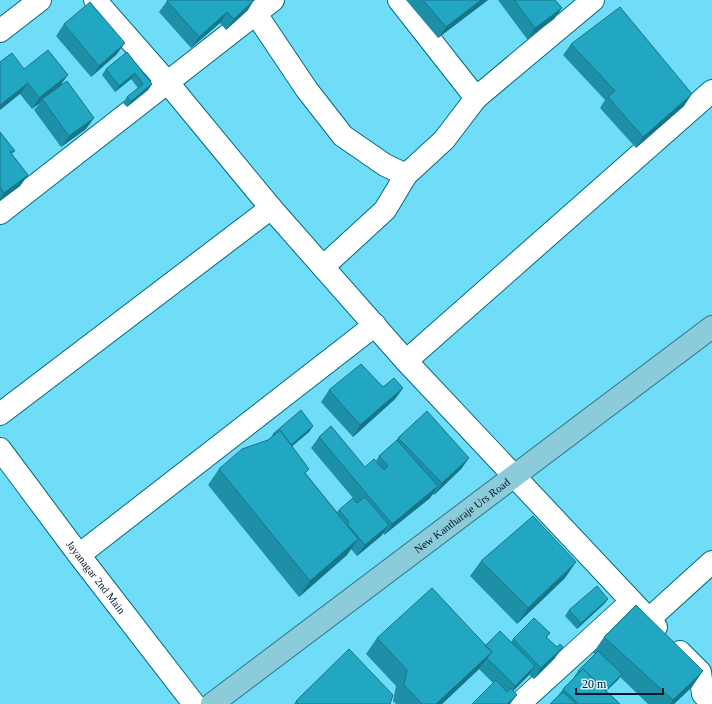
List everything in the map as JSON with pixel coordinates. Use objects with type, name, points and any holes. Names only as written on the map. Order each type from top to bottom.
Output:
[{"type":"main road","name":"New Kantharaje Urs Road","points":[[212,704],[712,327]]},
{"type":"street","points":[[0,31],[40,0]]},
{"type":"street","points":[[95,0],[168,83],[271,208],[406,360],[631,602],[700,672],[705,697]]},
{"type":"street","points":[[0,213],[273,0]]},
{"type":"street","points":[[399,0],[476,98]]},
{"type":"street","points":[[323,267],[385,210],[406,175],[444,140],[476,98],[593,0]]},
{"type":"street","points":[[256,14],[307,90],[343,136],[385,165],[406,175]]},
{"type":"street","points":[[406,360],[712,91]]},
{"type":"street","points":[[0,414],[271,208]]},
{"type":"street","points":[[79,555],[375,325]]},
{"type":"street","name":"Jayanagar 2nd Main","points":[[3,459],[194,704]]},
{"type":"street","points":[[648,620],[712,562]]},
{"type":"street","points":[[519,704],[631,602]]},
{"type":"building","points":[[254,0],[234,19],[227,12],[199,37],[167,1]]},
{"type":"building","points":[[423,0],[481,0],[446,27]]},
{"type":"building","points":[[514,0],[555,0],[562,8],[535,28]]},
{"type":"building","points":[[90,2],[125,43],[99,66],[64,24]]},
{"type":"building","points":[[620,7],[692,94],[643,137],[608,97],[615,91],[571,44]]},
{"type":"building","points":[[48,50],[68,75],[39,98],[28,83],[0,105],[0,62],[12,53],[24,69]]},
{"type":"building","points":[[127,52],[152,84],[131,101],[127,97],[143,84],[135,73],[119,86],[106,69]]},
{"type":"building","points":[[67,81],[94,118],[69,136],[42,99]]},
{"type":"building","points":[[0,132],[15,151],[10,152],[28,175],[4,193],[0,187]]},
{"type":"building","points":[[361,364],[383,387],[394,378],[403,388],[360,425],[329,390]]},
{"type":"building","points":[[301,410],[313,426],[291,445],[280,430],[274,435],[273,434]]},
{"type":"building","points":[[427,411],[469,458],[442,483],[398,438]]},
{"type":"building","points":[[331,426],[365,467],[374,459],[384,470],[388,466],[379,456],[397,440],[438,486],[392,524],[319,437]]},
{"type":"building","points":[[280,430],[309,469],[305,473],[358,539],[310,581],[219,469],[242,449],[268,440]]},
{"type":"building","points":[[365,497],[389,525],[365,545],[347,524],[349,522],[339,510],[353,498],[357,503]]},
{"type":"building","points":[[533,516],[576,562],[528,608],[481,561]]},
{"type":"building","points":[[597,586],[608,599],[581,623],[569,610]]},
{"type":"building","points":[[432,588],[492,652],[436,704],[422,704],[404,685],[407,670],[377,638]]},
{"type":"building","points":[[636,605],[703,671],[673,700],[604,637]]},
{"type":"building","points":[[534,618],[550,633],[546,637],[557,647],[560,644],[563,647],[541,668],[513,639]]},
{"type":"building","points":[[500,631],[535,666],[515,686],[487,658],[492,652],[485,646]]},
{"type":"building","points":[[349,649],[393,695],[390,704],[299,704],[296,701]]},
{"type":"building","points":[[598,651],[622,674],[605,691],[583,669],[580,672],[578,671]]},
{"type":"building","points":[[583,669],[620,704],[579,704],[563,689]]},
{"type":"building","points":[[496,680],[507,692],[511,688],[517,695],[507,704],[472,704]]},
{"type":"building","points":[[563,692],[576,704],[550,704]]}]
